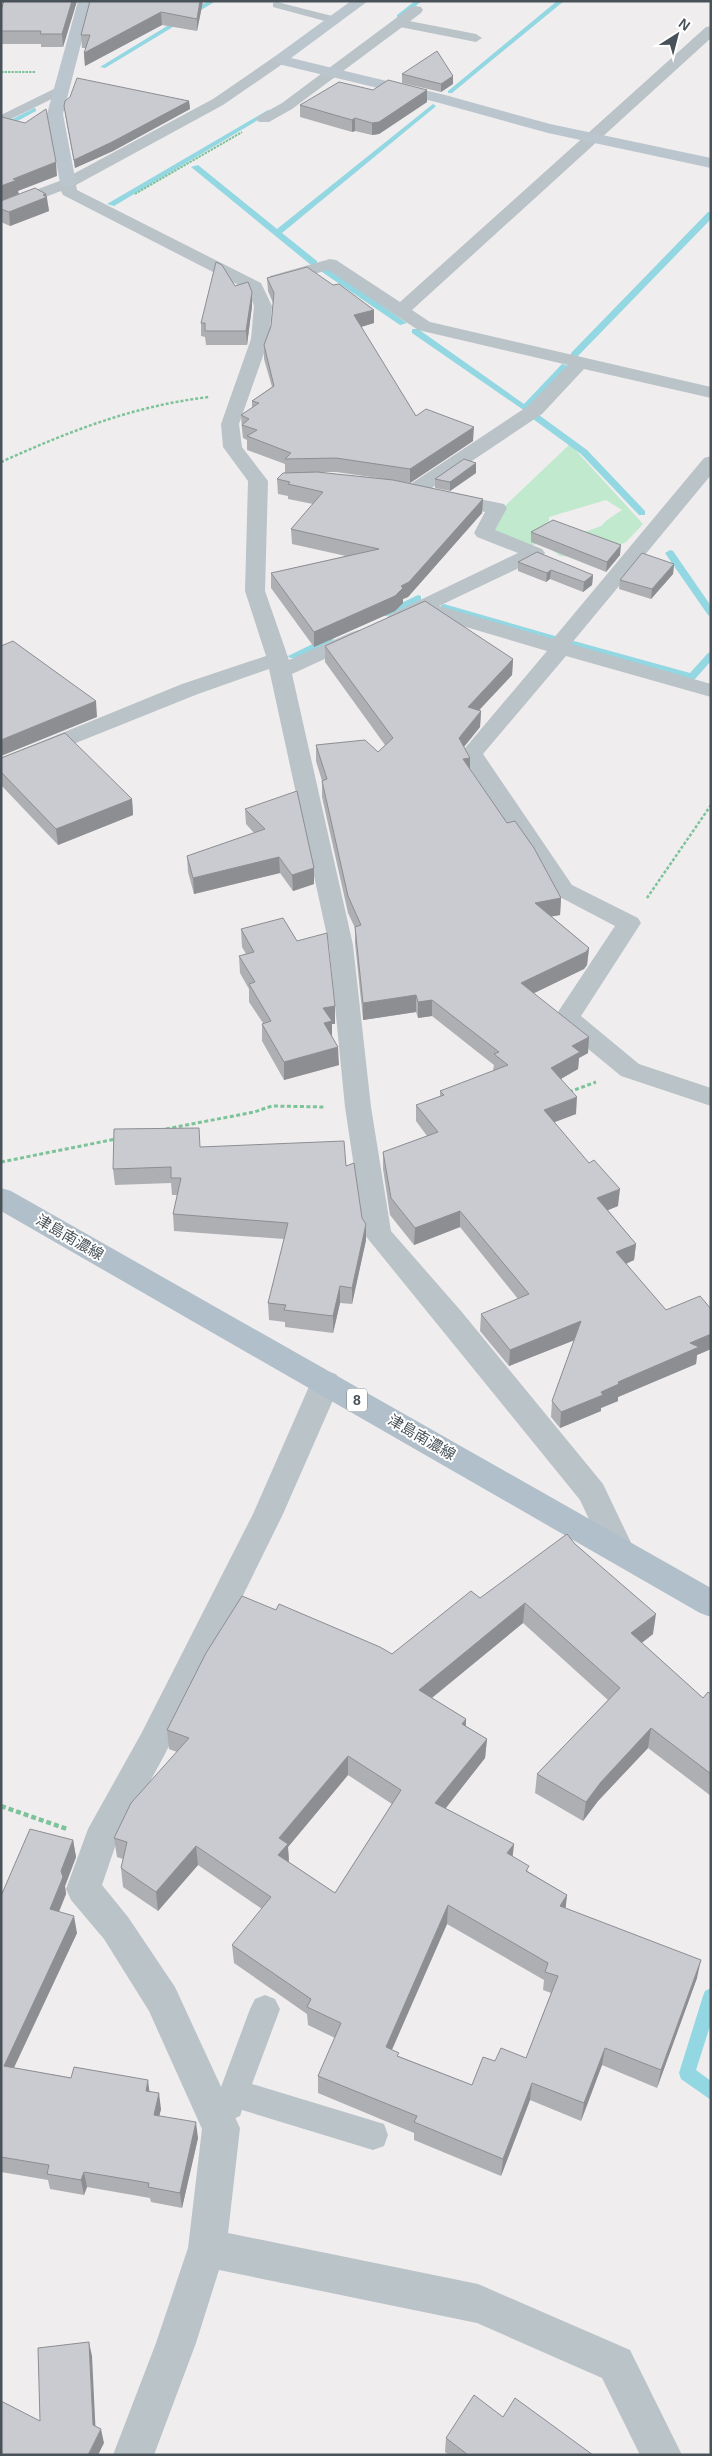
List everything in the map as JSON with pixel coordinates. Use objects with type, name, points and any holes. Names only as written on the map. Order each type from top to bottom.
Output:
[{"type":"main road","name":"津島南濃線","points":[[1,1198],[326,1382],[711,1604]]},
{"type":"street","points":[[84,1],[55,114],[69,192],[255,287],[263,306],[260,339],[230,424],[233,447],[266,480],[255,591],[280,665],[341,945],[358,1107],[378,1234],[451,1319],[592,1493],[619,1551]]},
{"type":"street","points":[[1,209],[68,184],[218,102],[361,1]]},
{"type":"street","points":[[264,119],[287,106],[416,10]]},
{"type":"street","points":[[401,311],[711,30]]},
{"type":"street","points":[[279,60],[592,138],[711,162]]},
{"type":"street","points":[[255,287],[330,264],[424,326],[711,393]]},
{"type":"street","points":[[1,766],[190,689],[280,665],[423,608],[543,556],[484,533],[497,508],[404,489],[535,410],[580,363]]},
{"type":"street","points":[[711,462],[602,580],[559,648],[471,754],[564,890],[629,923],[567,1018],[630,1070],[711,1097]]},
{"type":"street","points":[[423,608],[711,691]]},
{"type":"street","points":[[133,2455],[176,2343],[206,2248],[221,2128],[162,1999],[116,1928],[84,1889],[100,1840],[153,1744],[268,1514],[326,1382]]},
{"type":"street","points":[[206,2248],[478,2304],[616,2364],[662,2455]]},
{"type":"lane","points":[[277,6],[336,20]]},
{"type":"lane","points":[[399,23],[476,38]]},
{"type":"lane","points":[[1,120],[62,89]]},
{"type":"lane","points":[[221,2128],[265,2010]]},
{"type":"lane","points":[[234,2093],[373,2135]]},
{"type":"path","points":[[1,72],[66,72]]},
{"type":"path","points":[[106,211],[264,119]]},
{"type":"path","points":[[1,462],[77,427],[123,412],[158,403],[241,394]]},
{"type":"path","points":[[629,923],[711,805]]},
{"type":"path","points":[[566,1093],[630,1070]]},
{"type":"path","points":[[157,1131],[254,1112],[272,1106],[358,1107]]},
{"type":"path","points":[[1,1162],[118,1139]]},
{"type":"path","points":[[1,1806],[100,1840]]},
{"type":"green space","points":[[570,444],[643,524],[626,542],[616,547],[575,557],[560,556],[551,549],[574,536],[601,526],[622,510],[606,500],[549,517],[547,541],[529,546],[491,531],[506,505]]},
{"type":"building","points":[[4,1],[72,1],[62,34],[40,34],[41,31],[1,31],[1,10]]},
{"type":"building","points":[[90,1],[200,1],[197,19],[161,12],[84,53],[90,35],[81,35]]},
{"type":"building","points":[[437,51],[453,76],[441,84],[402,74]]},
{"type":"building","points":[[77,78],[189,101],[74,160],[64,106],[65,101],[70,97]]},
{"type":"building","points":[[388,80],[427,90],[379,122],[372,123],[355,118],[352,120],[300,105],[339,82],[373,90]]},
{"type":"building","points":[[46,109],[56,162],[13,179],[17,180],[1,186],[1,117],[25,123]]},
{"type":"building","points":[[35,188],[46,194],[43,195],[47,197],[9,212],[1,209],[1,201]]},
{"type":"building","points":[[216,262],[222,265],[235,286],[248,282],[252,292],[246,331],[205,331],[205,323],[201,323]]},
{"type":"building","points":[[307,267],[333,285],[339,284],[374,310],[354,315],[416,416],[426,409],[474,427],[410,469],[336,458],[285,459],[291,453],[247,436],[257,430],[242,425],[249,419],[241,415],[259,403],[252,401],[274,386],[264,345],[271,326],[274,293],[267,278]]},
{"type":"building","points":[[464,459],[476,463],[450,482],[435,479]]},
{"type":"building","points":[[317,472],[393,480],[483,499],[409,582],[401,586],[403,588],[395,596],[314,632],[271,573],[379,549],[291,529],[323,492],[288,484],[290,482],[277,479],[283,473]]},
{"type":"building","points":[[553,520],[621,545],[607,562],[531,532]]},
{"type":"building","points":[[537,552],[593,575],[584,582],[551,570],[547,573],[518,562]]},
{"type":"building","points":[[642,553],[674,564],[652,589],[620,580]]},
{"type":"building","points":[[425,601],[513,659],[468,707],[481,711],[459,738],[470,758],[463,759],[507,823],[515,821],[534,848],[561,898],[535,903],[589,948],[586,952],[521,983],[589,1037],[572,1046],[580,1052],[551,1068],[577,1097],[544,1110],[589,1163],[594,1160],[620,1189],[597,1198],[636,1244],[616,1252],[666,1310],[700,1296],[711,1309],[711,1334],[690,1343],[699,1347],[618,1382],[619,1384],[601,1392],[603,1395],[561,1412],[552,1401],[581,1321],[510,1350],[481,1314],[529,1294],[460,1211],[415,1228],[391,1198],[383,1152],[438,1132],[416,1105],[444,1095],[440,1091],[508,1065],[494,1054],[499,1052],[432,1000],[418,1002],[416,995],[363,1003],[355,927],[361,925],[348,896],[322,781],[327,779],[316,745],[365,740],[378,752],[393,738],[325,646]]},
{"type":"building","points":[[13,641],[96,701],[1,740],[1,646]]},
{"type":"building","points":[[65,733],[132,799],[56,829],[1,772],[1,758]]},
{"type":"building","points":[[297,791],[314,868],[292,875],[279,857],[193,878],[187,856],[265,829],[245,809]]},
{"type":"building","points":[[283,918],[297,941],[327,933],[335,1006],[323,1008],[332,1021],[324,1023],[338,1047],[284,1062],[262,1024],[271,1021],[249,984],[255,982],[239,956],[254,952],[241,929]]},
{"type":"building","points":[[199,1128],[200,1147],[344,1141],[346,1166],[354,1163],[362,1218],[366,1224],[352,1288],[340,1286],[333,1316],[284,1310],[286,1305],[268,1303],[288,1223],[173,1214],[181,1178],[171,1178],[171,1167],[113,1169],[114,1129]]},
{"type":"building","points":[[567,1534],[575,1544],[656,1614],[631,1633],[703,1698],[708,1692],[711,1694],[711,1774],[651,1728],[601,1782],[586,1802],[537,1774],[620,1688],[525,1603],[419,1690],[466,1719],[462,1724],[487,1739],[435,1803],[514,1844],[507,1853],[529,1866],[526,1871],[567,1895],[560,1906],[701,1960],[661,2070],[605,2048],[584,2103],[532,2083],[503,2159],[414,2122],[417,2116],[318,2076],[341,2023],[307,2007],[311,1999],[232,1945],[271,1897],[196,1846],[156,1892],[121,1868],[127,1842],[114,1838],[131,1803],[189,1738],[167,1730],[206,1653],[242,1596],[276,1610],[279,1604],[380,1647],[392,1654],[471,1591],[480,1598]],"holes":[[[348,1756],[401,1790],[335,1893],[278,1855],[288,1844],[279,1838]],[[448,1905],[548,1963],[545,1972],[558,1976],[526,2058],[501,2048],[495,2061],[483,2057],[472,2085],[397,2056],[399,2053],[386,2047]]]},
{"type":"building","points":[[30,1829],[73,1840],[61,1871],[63,1877],[50,1909],[74,1916],[4,2066],[71,2078],[74,2067],[148,2080],[146,2091],[159,2093],[154,2115],[196,2122],[180,2193],[148,2187],[149,2183],[84,2172],[81,2180],[47,2174],[49,2165],[1,2157],[1,1896]]},
{"type":"building","points":[[89,2342],[93,2425],[101,2429],[88,2455],[1,2455],[1,2401],[40,2421],[38,2348]]},
{"type":"building","points":[[474,2395],[503,2417],[515,2398],[593,2455],[468,2455],[446,2438]]},
{"type":"waterway","points":[[103,67],[213,1]]},
{"type":"waterway","points":[[399,16],[419,1]]},
{"type":"waterway","points":[[450,92],[561,1]]},
{"type":"waterway","points":[[277,233],[433,106]]},
{"type":"waterway","points":[[1,128],[34,110]]},
{"type":"waterway","points":[[111,204],[270,111]]},
{"type":"waterway","points":[[195,167],[314,263]]},
{"type":"waterway","points":[[574,355],[711,214]]},
{"type":"waterway","points":[[325,270],[403,323]]},
{"type":"waterway","points":[[415,331],[525,408],[565,366]]},
{"type":"waterway","points":[[536,417],[584,452],[642,513]]},
{"type":"waterway","points":[[670,553],[711,613]]},
{"type":"waterway","points":[[384,614],[418,598]]},
{"type":"waterway","points":[[444,607],[552,638]]},
{"type":"waterway","points":[[293,656],[329,639]]},
{"type":"waterway","points":[[574,644],[692,677],[711,655]]},
{"type":"waterway","points":[[711,1996],[687,2073],[711,2092]]}]
